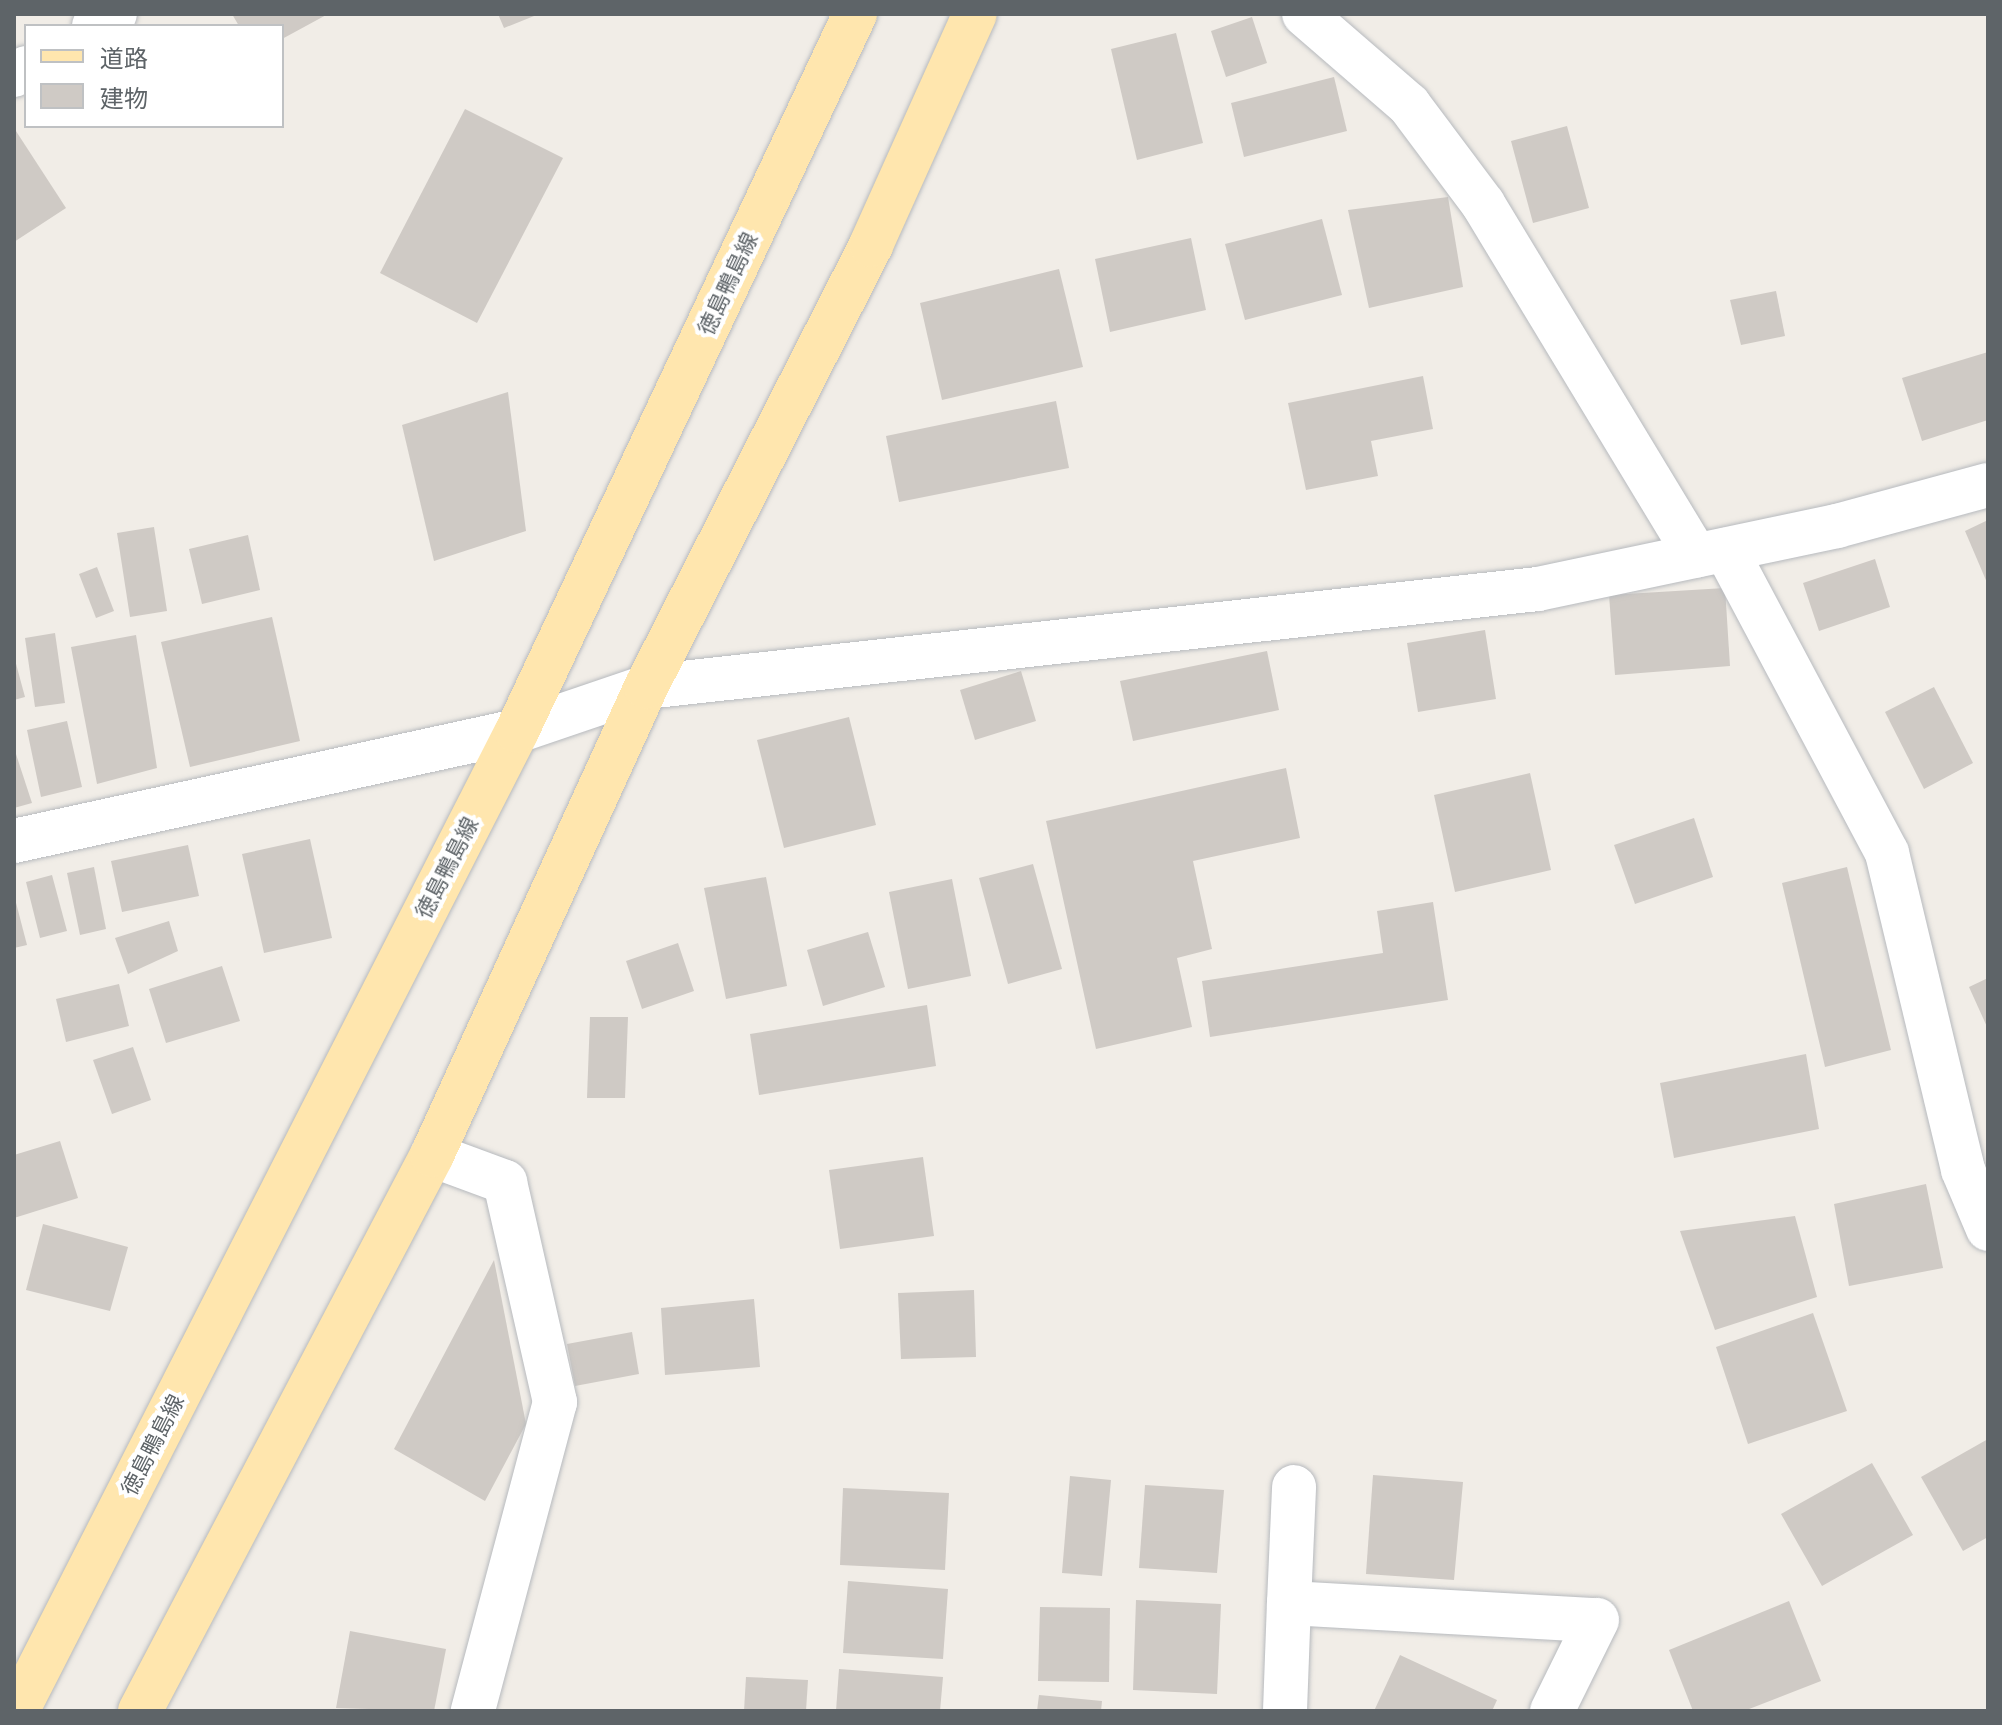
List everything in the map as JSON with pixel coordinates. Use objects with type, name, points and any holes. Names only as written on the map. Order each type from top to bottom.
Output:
[{"type":"main road","name":"徳島鴨島線","points":[[17,1711],[517,731],[855,14]]},
{"type":"main road","points":[[140,1711],[432,1155],[646,687],[871,245],[975,14]]},
{"type":"street","points":[[1304,14],[1409,105],[1483,204],[1711,553],[1887,853],[1963,1170],[1988,1229]]},
{"type":"street","points":[[14,841],[517,731],[646,687],[1538,589],[1837,526],[1988,485]]},
{"type":"street","points":[[432,1155],[505,1182],[555,1402],[473,1711]]},
{"type":"street","points":[[1285,1711],[1294,1487]]},
{"type":"street","points":[[1289,1603],[1597,1620],[1552,1711]]},
{"type":"building","points":[[232,14],[328,14],[284,38],[284,24],[238,24]]},
{"type":"building","points":[[498,14],[539,14],[504,28]]},
{"type":"building","points":[[1252,17],[1267,63],[1226,77],[1211,31]]},
{"type":"building","points":[[1176,33],[1203,143],[1137,160],[1111,49]]},
{"type":"building","points":[[1334,77],[1347,131],[1244,157],[1231,103]]},
{"type":"building","points":[[465,109],[563,158],[477,323],[380,273]]},
{"type":"building","points":[[1567,126],[1589,208],[1533,223],[1511,141]]},
{"type":"building","points":[[14,128],[66,208],[14,242]]},
{"type":"building","points":[[1448,197],[1463,287],[1369,308],[1348,210]]},
{"type":"building","points":[[1322,219],[1342,295],[1245,320],[1225,244]]},
{"type":"building","points":[[1191,238],[1206,310],[1110,332],[1095,259]]},
{"type":"building","points":[[1059,269],[1083,367],[942,400],[920,303]]},
{"type":"building","points":[[1776,291],[1785,336],[1741,345],[1730,300]]},
{"type":"building","points":[[1988,352],[1988,420],[1922,441],[1902,378]]},
{"type":"building","points":[[1423,376],[1433,429],[1371,441],[1378,476],[1306,490],[1288,403]]},
{"type":"building","points":[[508,392],[526,531],[434,561],[402,425]]},
{"type":"building","points":[[1056,401],[1069,468],[899,502],[886,436]]},
{"type":"building","points":[[1988,520],[1988,585],[1965,531]]},
{"type":"building","points":[[154,527],[167,611],[130,617],[117,533]]},
{"type":"building","points":[[248,535],[260,590],[202,604],[189,549]]},
{"type":"building","points":[[1875,559],[1890,607],[1819,631],[1803,583]]},
{"type":"building","points":[[97,567],[114,611],[96,618],[79,574]]},
{"type":"building","points":[[1725,588],[1730,666],[1615,675],[1609,595]]},
{"type":"building","points":[[272,617],[300,741],[190,767],[161,642]]},
{"type":"building","points":[[1485,630],[1496,699],[1418,712],[1407,643]]},
{"type":"building","points":[[55,633],[65,703],[35,707],[25,638]]},
{"type":"building","points":[[136,635],[157,768],[97,784],[71,647]]},
{"type":"building","points":[[1267,651],[1279,710],[1133,741],[1120,681]]},
{"type":"building","points":[[14,661],[25,697],[14,700]]},
{"type":"building","points":[[1021,671],[1036,721],[975,740],[960,690]]},
{"type":"building","points":[[1934,687],[1973,763],[1924,789],[1885,712]]},
{"type":"building","points":[[849,717],[876,825],[784,848],[757,740]]},
{"type":"building","points":[[67,721],[82,787],[41,797],[27,730]]},
{"type":"building","points":[[14,748],[32,803],[14,808]]},
{"type":"building","points":[[1286,768],[1300,838],[1193,861],[1212,949],[1177,958],[1192,1027],[1096,1049],[1046,821]]},
{"type":"building","points":[[1530,773],[1551,870],[1455,892],[1434,795]]},
{"type":"building","points":[[1694,818],[1713,877],[1635,904],[1614,845]]},
{"type":"building","points":[[310,839],[332,938],[264,953],[242,854]]},
{"type":"building","points":[[188,845],[199,896],[122,912],[111,861]]},
{"type":"building","points":[[1033,864],[1062,969],[1008,984],[979,878]]},
{"type":"building","points":[[94,867],[106,929],[80,935],[67,873]]},
{"type":"building","points":[[1847,867],[1891,1050],[1825,1067],[1782,883]]},
{"type":"building","points":[[52,875],[67,931],[40,938],[26,882]]},
{"type":"building","points":[[766,877],[787,986],[726,999],[704,888]]},
{"type":"building","points":[[952,879],[971,976],[908,989],[889,892]]},
{"type":"building","points":[[14,895],[27,945],[14,948]]},
{"type":"building","points":[[1433,902],[1448,1000],[1210,1037],[1202,981],[1383,953],[1377,911]]},
{"type":"building","points":[[169,921],[178,951],[128,974],[115,938]]},
{"type":"building","points":[[868,932],[885,987],[823,1006],[807,950]]},
{"type":"building","points":[[678,943],[694,991],[642,1009],[626,961]]},
{"type":"building","points":[[222,966],[240,1021],[166,1043],[149,989]]},
{"type":"building","points":[[1988,978],[1988,1029],[1969,987]]},
{"type":"building","points":[[119,984],[129,1026],[66,1042],[56,999]]},
{"type":"building","points":[[927,1005],[936,1066],[759,1095],[750,1034]]},
{"type":"building","points":[[590,1017],[628,1017],[625,1098],[587,1098]]},
{"type":"building","points":[[133,1047],[151,1100],[112,1114],[93,1060]]},
{"type":"building","points":[[1806,1054],[1819,1129],[1674,1158],[1660,1083]]},
{"type":"building","points":[[60,1141],[78,1198],[14,1218],[14,1155]]},
{"type":"building","points":[[923,1157],[934,1236],[840,1249],[829,1170]]},
{"type":"building","points":[[1926,1184],[1943,1268],[1849,1286],[1834,1204]]},
{"type":"building","points":[[1795,1216],[1817,1297],[1715,1330],[1680,1231]]},
{"type":"building","points":[[43,1224],[128,1247],[110,1311],[26,1290]]},
{"type":"building","points":[[494,1260],[526,1424],[485,1501],[394,1449]]},
{"type":"building","points":[[974,1290],[976,1357],[901,1359],[898,1293]]},
{"type":"building","points":[[754,1299],[760,1367],[665,1375],[661,1308]]},
{"type":"building","points":[[1813,1313],[1847,1411],[1748,1444],[1716,1347]]},
{"type":"building","points":[[632,1332],[639,1374],[575,1386],[567,1344]]},
{"type":"building","points":[[1988,1439],[1988,1537],[1963,1551],[1921,1477]]},
{"type":"building","points":[[1872,1463],[1913,1535],[1822,1586],[1781,1514]]},
{"type":"building","points":[[1373,1475],[1463,1482],[1454,1580],[1366,1574]]},
{"type":"building","points":[[1070,1476],[1111,1480],[1102,1576],[1062,1573]]},
{"type":"building","points":[[1145,1485],[1224,1490],[1217,1573],[1139,1568]]},
{"type":"building","points":[[843,1488],[949,1493],[945,1570],[840,1565]]},
{"type":"building","points":[[848,1581],[948,1589],[943,1659],[843,1653]]},
{"type":"building","points":[[1136,1600],[1221,1604],[1217,1694],[1133,1690]]},
{"type":"building","points":[[1789,1601],[1821,1681],[1744,1711],[1693,1711],[1669,1650]]},
{"type":"building","points":[[1040,1607],[1110,1608],[1109,1682],[1038,1681]]},
{"type":"building","points":[[350,1631],[446,1649],[434,1711],[336,1708]]},
{"type":"building","points":[[1400,1655],[1497,1700],[1492,1711],[1374,1711]]},
{"type":"building","points":[[839,1669],[943,1677],[940,1711],[836,1711]]},
{"type":"building","points":[[746,1677],[808,1680],[806,1711],[744,1711]]},
{"type":"building","points":[[1039,1695],[1102,1701],[1101,1711],[1037,1711]]}]
